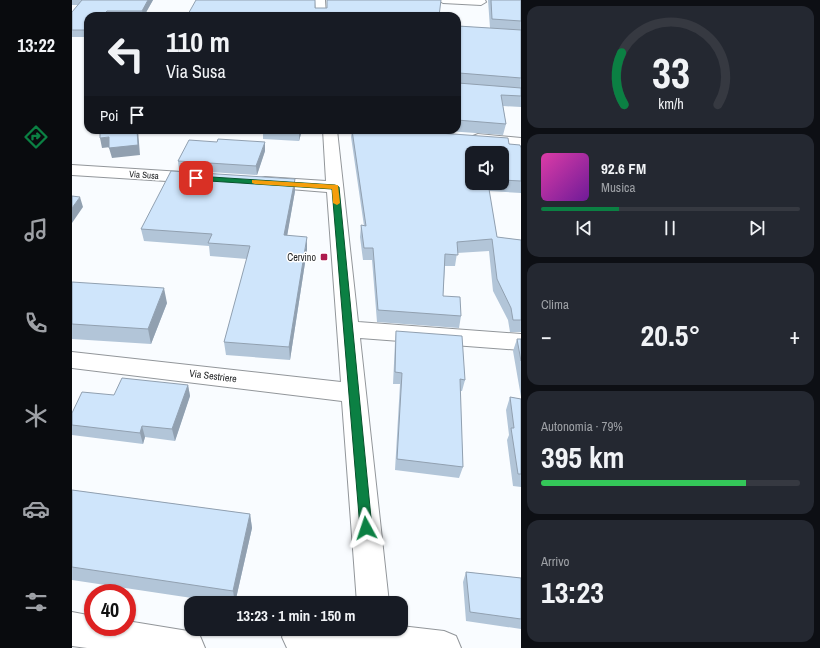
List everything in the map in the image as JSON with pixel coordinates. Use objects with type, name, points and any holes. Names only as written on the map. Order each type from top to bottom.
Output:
[{"type":"street","points":[[320,0],[321,12]]},
{"type":"street","points":[[443,0],[482,2]]},
{"type":"street","points":[[330,134],[372,596]]},
{"type":"street","points":[[466,138],[521,143]]},
{"type":"street","name":"Via Susa","points":[[72,170],[212,179]]},
{"type":"street","points":[[251,182],[335,187]]},
{"type":"street","points":[[348,329],[521,342]]},
{"type":"street","name":"Via Sestriere","points":[[72,360],[354,393]]},
{"type":"street","points":[[72,629],[188,648]]},
{"type":"street","points":[[299,637],[376,638],[444,648]]},
{"type":"building","points":[[82,0],[148,0],[142,11],[84,12],[84,30],[72,30],[72,12]]},
{"type":"building","points":[[196,0],[315,0],[315,8],[327,8],[327,0],[441,0],[440,12],[189,12]]},
{"type":"building","points":[[491,0],[521,0],[521,21],[492,19]]},
{"type":"building","points":[[461,26],[521,30],[521,78],[461,73]]},
{"type":"building","points":[[461,83],[521,88],[521,96],[501,95],[506,124],[461,120]]},
{"type":"building","points":[[100,134],[137,134],[138,145],[109,148],[109,137],[100,138]]},
{"type":"building","points":[[353,134],[453,134],[508,138],[509,144],[520,145],[521,181],[509,180],[509,146],[465,146],[465,190],[489,190],[497,237],[521,240],[521,320],[513,320],[511,308],[497,279],[492,239],[457,242],[458,255],[445,254],[443,296],[460,297],[461,316],[378,310],[373,248],[364,248],[361,225],[366,226]]},
{"type":"building","points":[[218,139],[265,142],[256,166],[178,161],[189,140],[217,142]]},
{"type":"building","points":[[171,171],[295,179],[284,235],[307,237],[289,347],[224,342],[250,246],[208,243],[212,234],[141,229]]},
{"type":"building","points":[[72,196],[80,197],[72,208]]},
{"type":"building","points":[[72,282],[164,288],[148,329],[72,324]]},
{"type":"building","points":[[396,331],[462,336],[465,380],[460,379],[463,467],[397,459],[402,373],[395,372]]},
{"type":"building","points":[[517,339],[521,339],[521,361]]},
{"type":"building","points":[[122,378],[188,385],[172,429],[142,426],[140,433],[72,425],[72,413],[82,392],[114,395]]},
{"type":"building","points":[[510,397],[521,399],[521,474],[518,474],[511,428],[514,428]]},
{"type":"building","points":[[72,490],[250,514],[233,591],[72,567]]},
{"type":"building","points":[[466,572],[521,578],[521,619],[470,612]]},
{"type":"slow traffic","points":[[255,182],[335,187],[337,203]]},
{"type":"place","name":"Cervino","points":[[324,257]]},
{"type":"route","points":[[196,178],[335,187],[366,528]]}]
